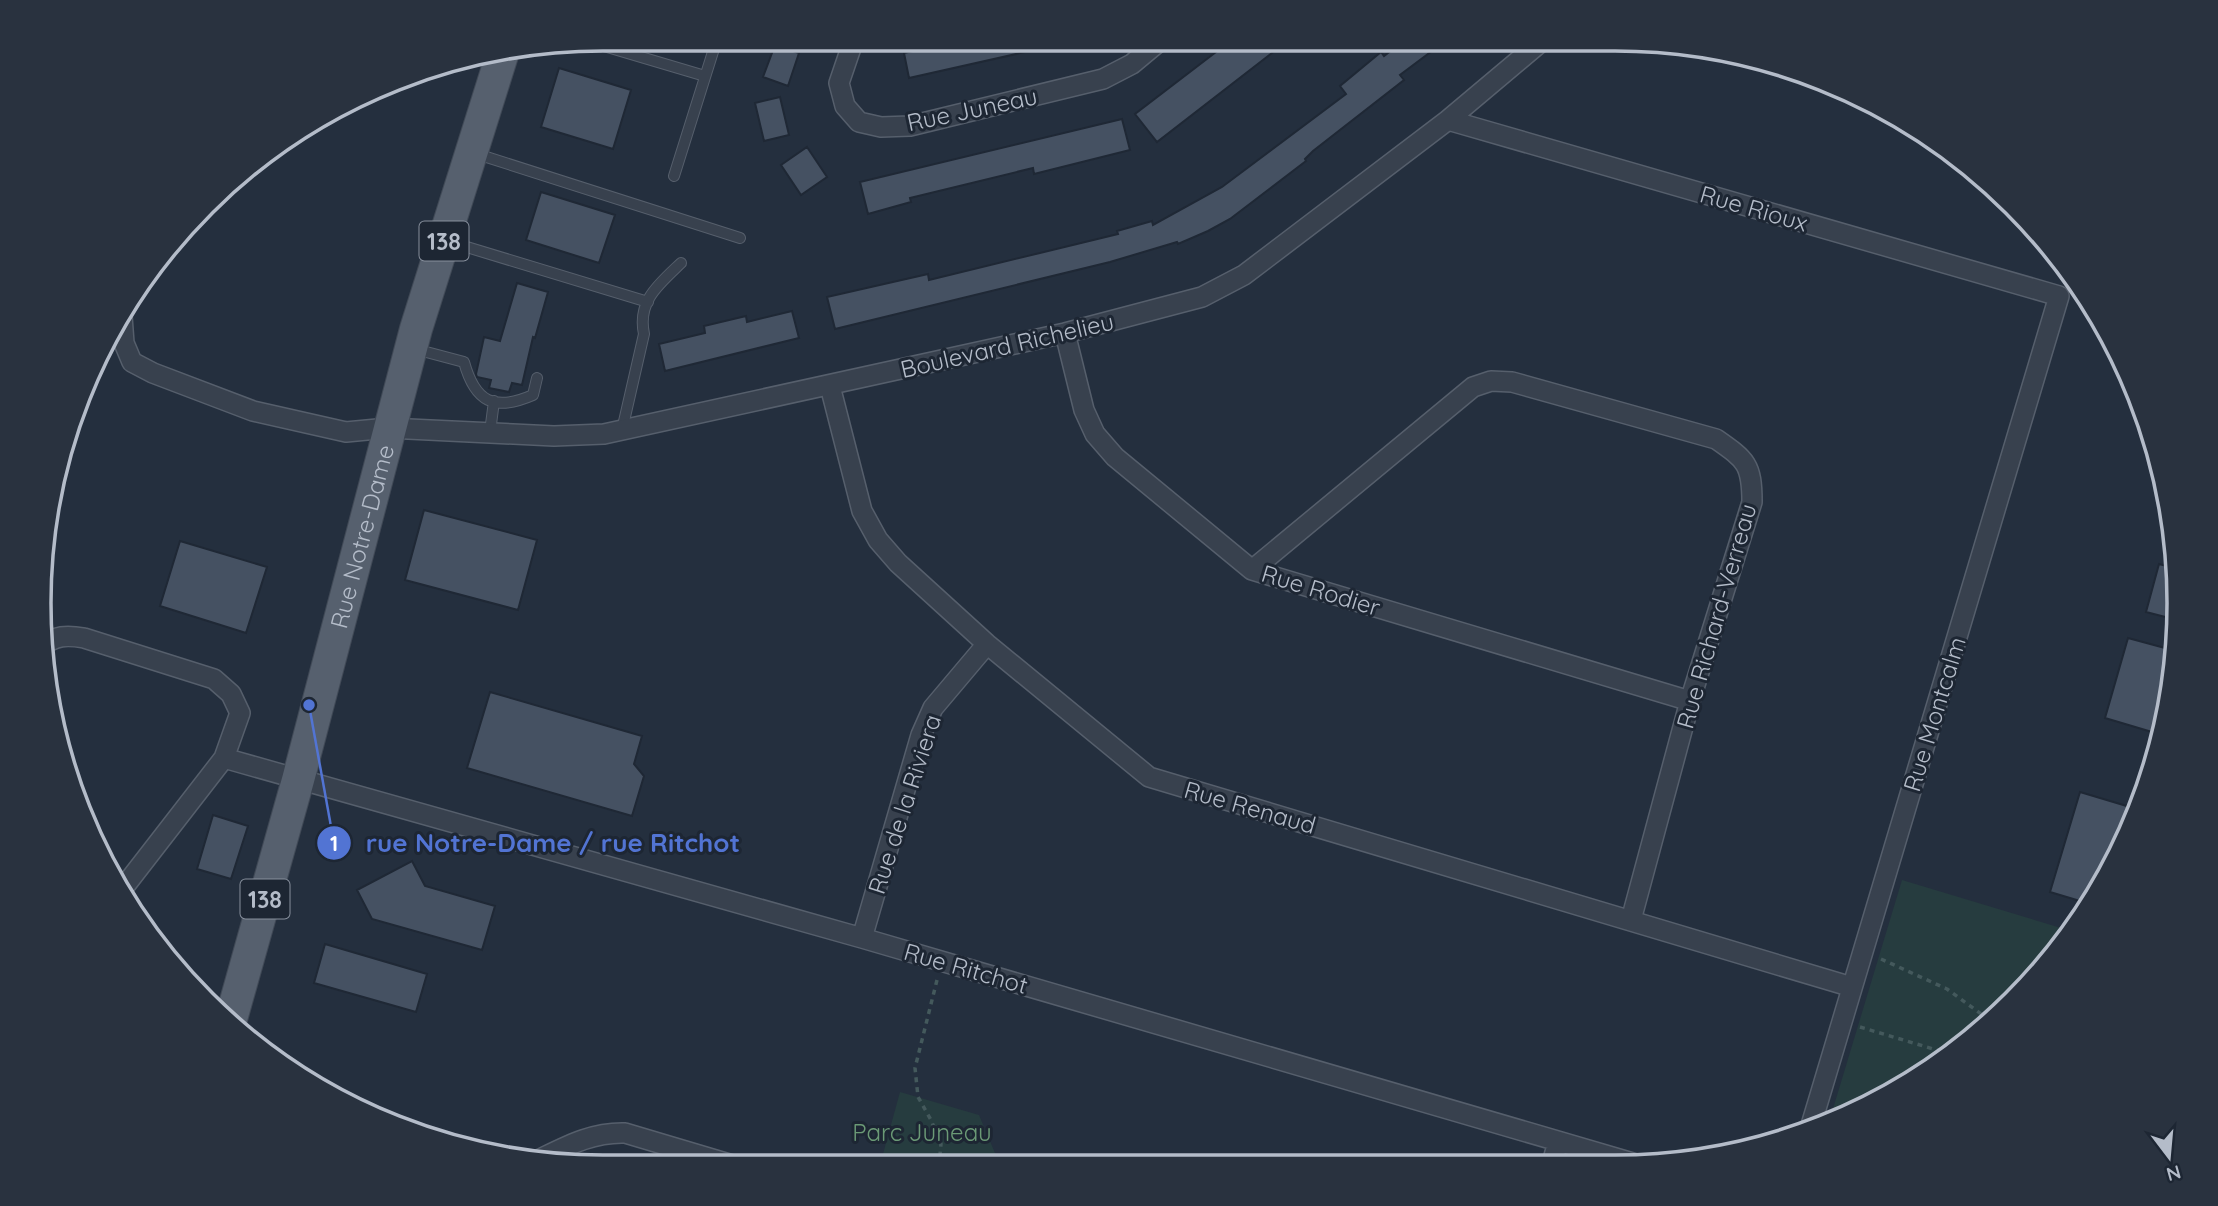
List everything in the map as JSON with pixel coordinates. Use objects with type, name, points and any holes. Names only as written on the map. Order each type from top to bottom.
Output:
[{"type":"main road","name":"Rue Notre-Dame","points":[[234,1013],[298,780],[388,428],[500,60]]},
{"type":"street","name":"Rue Juneau","points":[[849,51],[839,83],[845,106],[859,122],[881,127],[910,126],[1103,79],[1132,64],[1148,51]]},
{"type":"street","name":"Boulevard Richelieu","points":[[123,331],[124,343],[132,362],[153,373],[253,411],[346,432],[388,428],[554,436],[604,434],[1065,333],[1202,297],[1244,275],[1448,120],[1531,51]]},
{"type":"street","name":"Rue Rioux","points":[[1448,120],[2059,296]]},
{"type":"street","name":"Rue Montcalm","points":[[1813,1118],[2059,296]]},
{"type":"street","name":"Rue Rodier","points":[[1065,333],[1084,411],[1095,434],[1115,457],[1252,570],[1690,701]]},
{"type":"street","name":"Rue Richard-Verreau","points":[[1252,570],[1473,387],[1491,381],[1511,382],[1716,439],[1740,456],[1752,476],[1752,502],[1690,701],[1631,919]]},
{"type":"street","name":"Rue Renaud","points":[[830,386],[862,511],[878,540],[898,563],[987,644],[1149,777],[1852,987]]},
{"type":"street","points":[[52,639],[68,635],[84,638],[214,679],[231,695],[240,713],[224,758],[127,883]]},
{"type":"street","name":"Rue de la Riviera","points":[[862,938],[921,735],[933,708],[987,644]]},
{"type":"street","name":"Rue Ritchot","points":[[224,758],[942,961],[1604,1155]]},
{"type":"street","points":[[553,1153],[584,1138],[625,1133],[699,1155]]},
{"type":"street","points":[[1554,1155],[1558,1142]]},
{"type":"lane","points":[[621,51],[705,76]]},
{"type":"lane","points":[[674,176],[713,51]]},
{"type":"lane","points":[[472,152],[740,238]]},
{"type":"lane","points":[[444,240],[648,302]]},
{"type":"lane","points":[[622,430],[644,334],[640,319],[652,290],[681,264]]},
{"type":"lane","points":[[411,348],[464,362],[469,380],[478,395],[494,401],[513,404],[533,395],[537,378]]},
{"type":"lane","points":[[490,432],[494,401]]},
{"type":"path","points":[[1863,950],[1947,989],[1982,1015]]},
{"type":"path","points":[[940,1155],[941,1144],[918,1097],[915,1068],[942,961]]},
{"type":"path","points":[[1841,1021],[1938,1050]]},
{"type":"green space","points":[[1902,880],[2061,928],[2005,993],[1951,1041],[1891,1081],[1833,1110]]},
{"type":"green space","name":"Parc Juneau","points":[[900,1092],[979,1115],[996,1155],[883,1155]]},
{"type":"building","points":[[773,51],[799,53],[788,86],[763,77]]},
{"type":"building","points":[[912,51],[1030,51],[909,78],[904,53]]},
{"type":"building","points":[[1217,51],[1275,51],[1157,142],[1135,114]]},
{"type":"building","points":[[1390,51],[1432,51],[1400,75],[1404,80],[1313,151],[1306,161],[1230,219],[1208,231],[1178,244],[1177,242],[1110,262],[835,329],[827,297],[928,274],[929,280],[1118,234],[1117,231],[1152,221],[1153,225],[1222,187],[1346,94],[1340,86],[1381,52],[1384,56]]},
{"type":"building","points":[[559,68],[631,90],[613,149],[541,127]]},
{"type":"building","points":[[780,97],[789,135],[764,141],[755,103]]},
{"type":"building","points":[[1122,119],[1130,150],[1034,174],[1033,168],[910,198],[911,202],[868,214],[860,182]]},
{"type":"building","points":[[807,147],[827,177],[801,195],[781,165]]},
{"type":"building","points":[[541,192],[615,215],[599,263],[526,240]]},
{"type":"building","points":[[517,283],[548,292],[535,338],[533,337],[522,385],[512,383],[509,392],[489,388],[491,380],[477,377],[476,374],[484,337],[500,341]]},
{"type":"building","points":[[792,311],[799,338],[665,371],[659,344],[705,333],[704,326],[746,316],[747,322]]},
{"type":"building","points":[[424,510],[537,540],[518,610],[405,580]]},
{"type":"building","points":[[180,541],[267,567],[246,633],[160,606]]},
{"type":"building","points":[[2159,564],[2166,566],[2167,617],[2146,612]]},
{"type":"building","points":[[2128,638],[2165,648],[2163,675],[2152,732],[2105,718]]},
{"type":"building","points":[[490,692],[642,736],[634,764],[644,776],[632,816],[467,768]]},
{"type":"building","points":[[2080,792],[2128,806],[2110,847],[2080,901],[2050,892]]},
{"type":"building","points":[[213,815],[248,826],[231,879],[197,869]]},
{"type":"building","points":[[412,861],[425,886],[495,906],[482,950],[372,919],[357,890]]},
{"type":"building","points":[[325,944],[427,974],[416,1012],[314,983]]},
{"type":"place","name":"rue Notre-Dame / rue Ritchot","points":[[309,705]]}]
